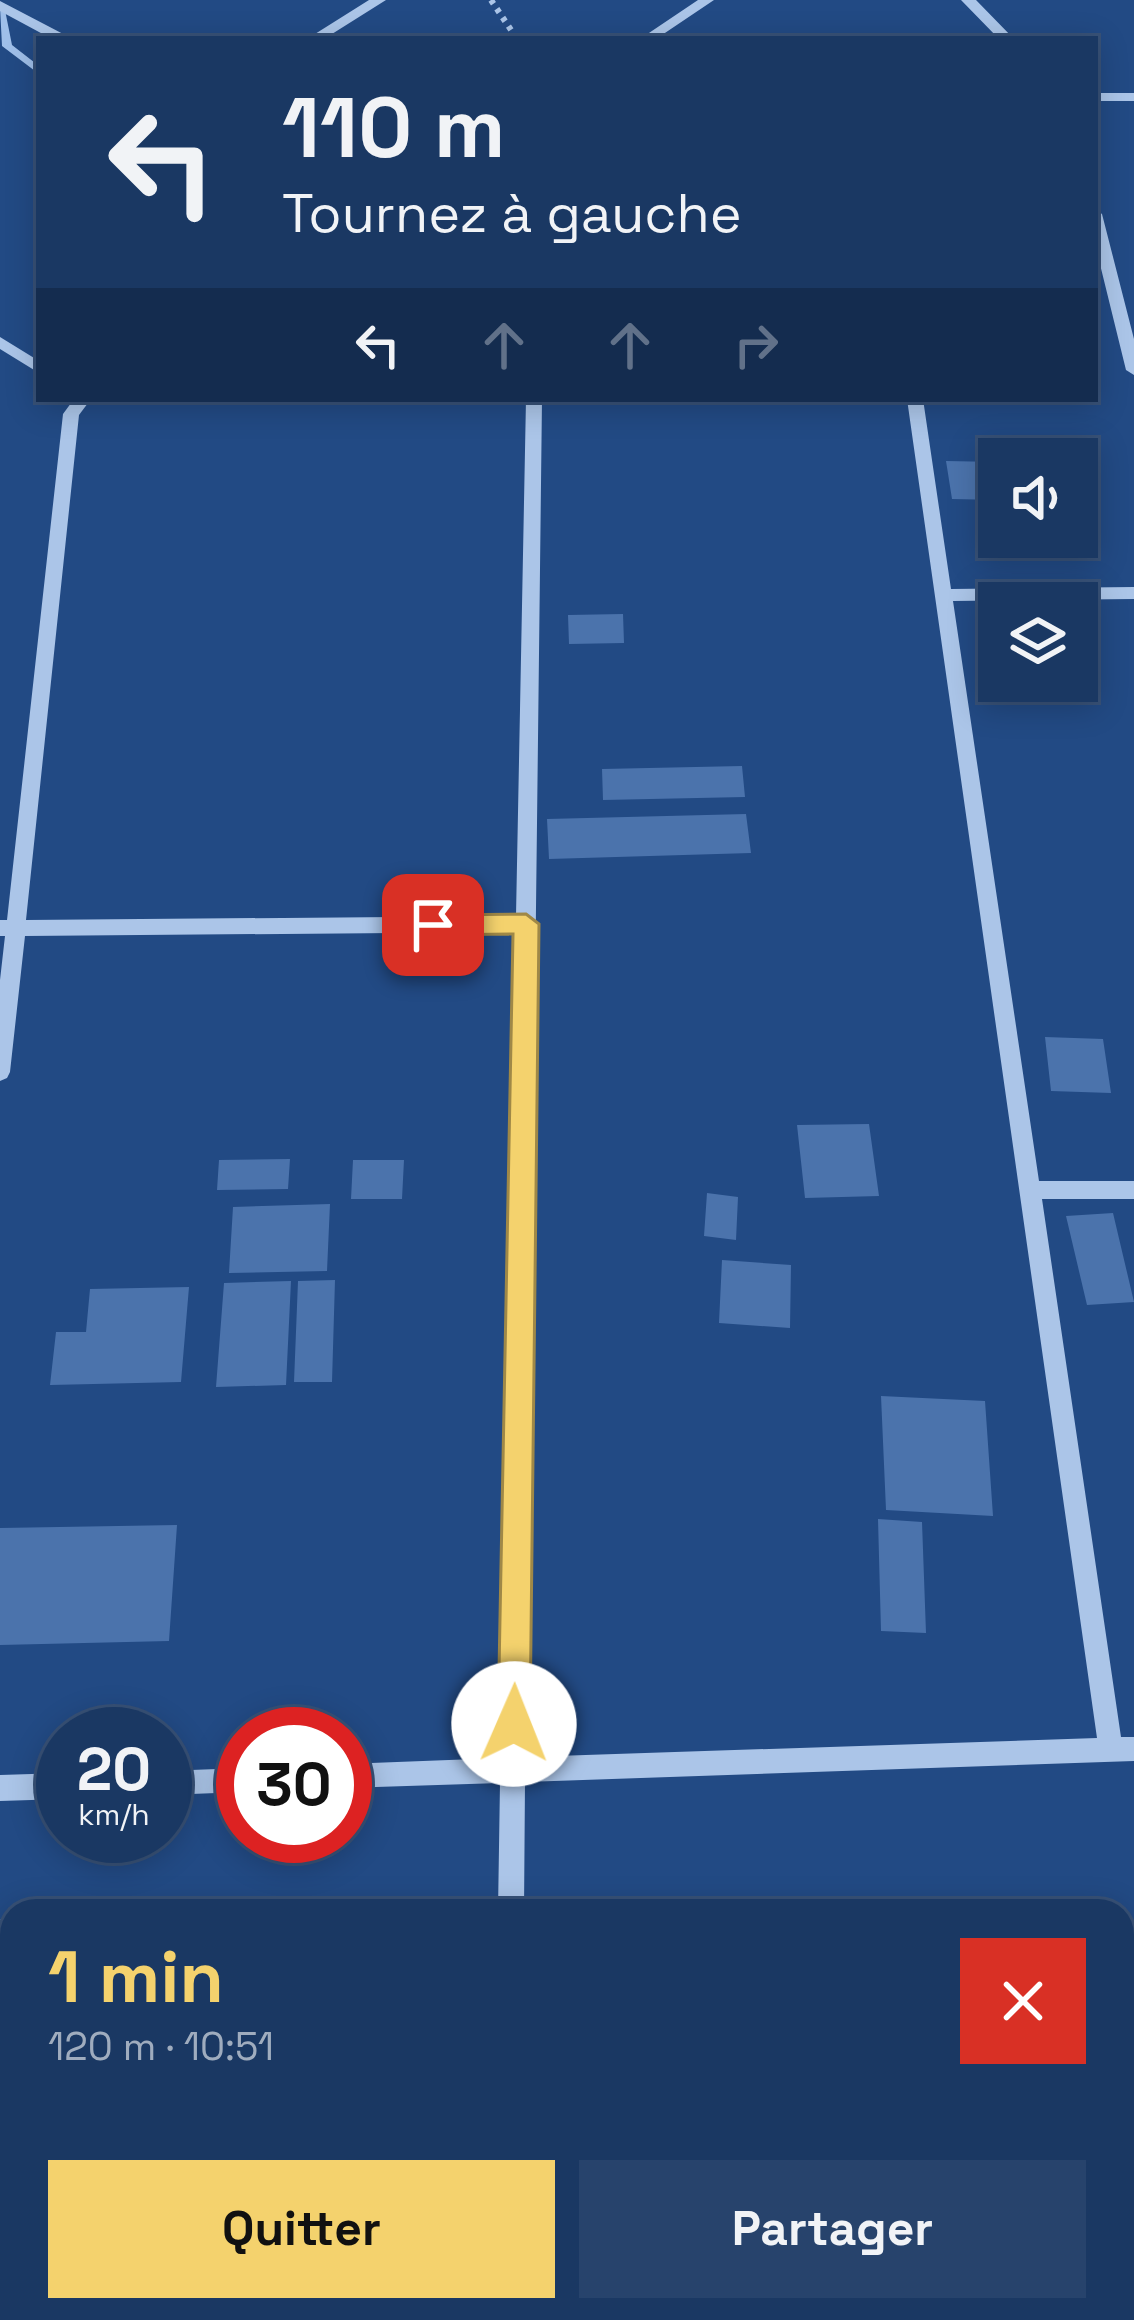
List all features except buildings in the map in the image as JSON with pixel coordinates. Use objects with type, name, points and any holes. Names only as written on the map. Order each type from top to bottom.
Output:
[{"type":"street","points":[[319,36],[379,0]]},
{"type":"street","points":[[652,36],[707,0]]},
{"type":"street","points":[[968,0],[1004,36]]},
{"type":"street","points":[[0,5],[57,36]]},
{"type":"street","points":[[1098,97],[1134,97]]},
{"type":"street","points":[[1098,223],[1127,314],[1134,370]]},
{"type":"street","points":[[0,342],[36,366]]},
{"type":"street","points":[[0,1072],[8,928],[71,414],[81,402]]},
{"type":"street","points":[[511,1899],[534,402]]},
{"type":"street","points":[[372,1775],[1123,1750],[1030,1190],[915,402]]},
{"type":"street","points":[[944,595],[1134,592]]},
{"type":"street","points":[[8,928],[526,924]]},
{"type":"street","points":[[1030,1190],[1134,1190]]},
{"type":"street","points":[[0,1788],[36,1787]]},
{"type":"path","points":[[491,0],[516,36]]},
{"type":"waterway","points":[[0,10],[7,46],[36,69]]},
{"type":"route","points":[[433,925],[526,924],[514,1724]]}]
